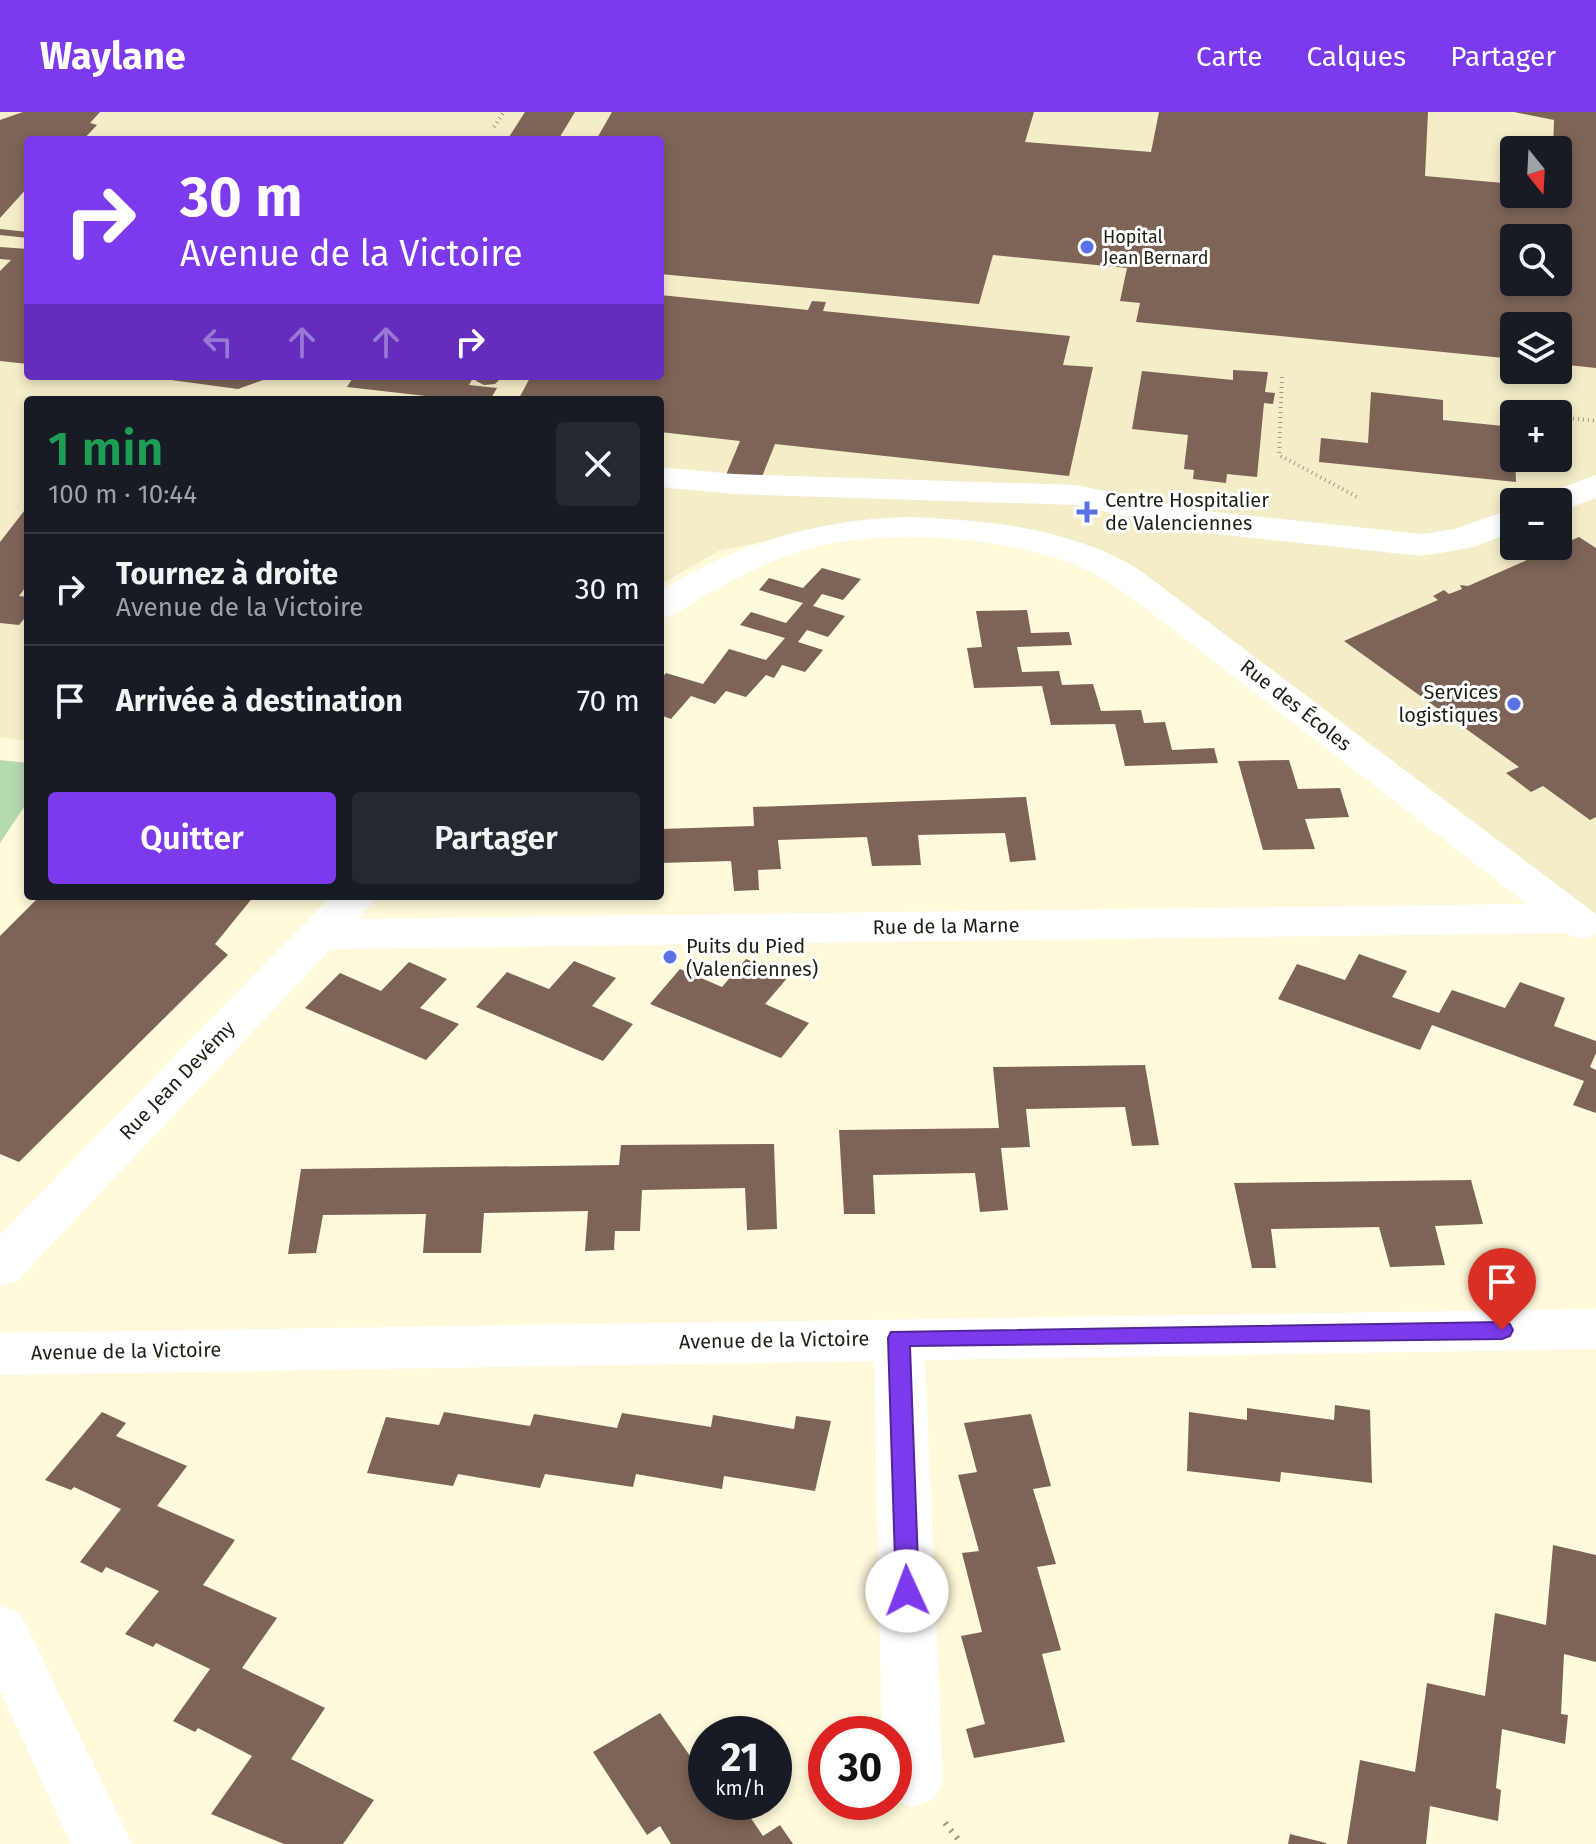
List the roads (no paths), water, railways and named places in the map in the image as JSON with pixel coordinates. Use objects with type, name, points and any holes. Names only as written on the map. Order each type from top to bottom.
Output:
[{"type":"street","points":[[664,477],[734,484],[1076,495],[1196,521],[1422,545],[1462,539],[1500,524]]},
{"type":"street","points":[[1572,495],[1596,485]]},
{"type":"street","name":"Rue des Écoles","points":[[664,605],[742,560],[812,537],[884,528],[969,532],[1060,548],[1084,556],[1129,578],[1584,927]]},
{"type":"street","name":"Rue Jean Devémy","points":[[0,1267],[352,900]]},
{"type":"street","name":"Rue de la Marne","points":[[319,934],[1584,927]]},
{"type":"street","name":"Avenue de la Victoire","points":[[0,1354],[1596,1329]]},
{"type":"street","points":[[899,1338],[913,1780]]},
{"type":"street","points":[[0,1631],[102,1844]]},
{"type":"place","name":"Hopital Jean Bernard","points":[[1087,247]]},
{"type":"place","name":"Centre Hospitalier de Valenciennes","points":[[1087,512]]},
{"type":"place","name":"Services logistiques","points":[[1514,704]]},
{"type":"place","name":"Puits du Pied (Valenciennes)","points":[[670,957]]}]
